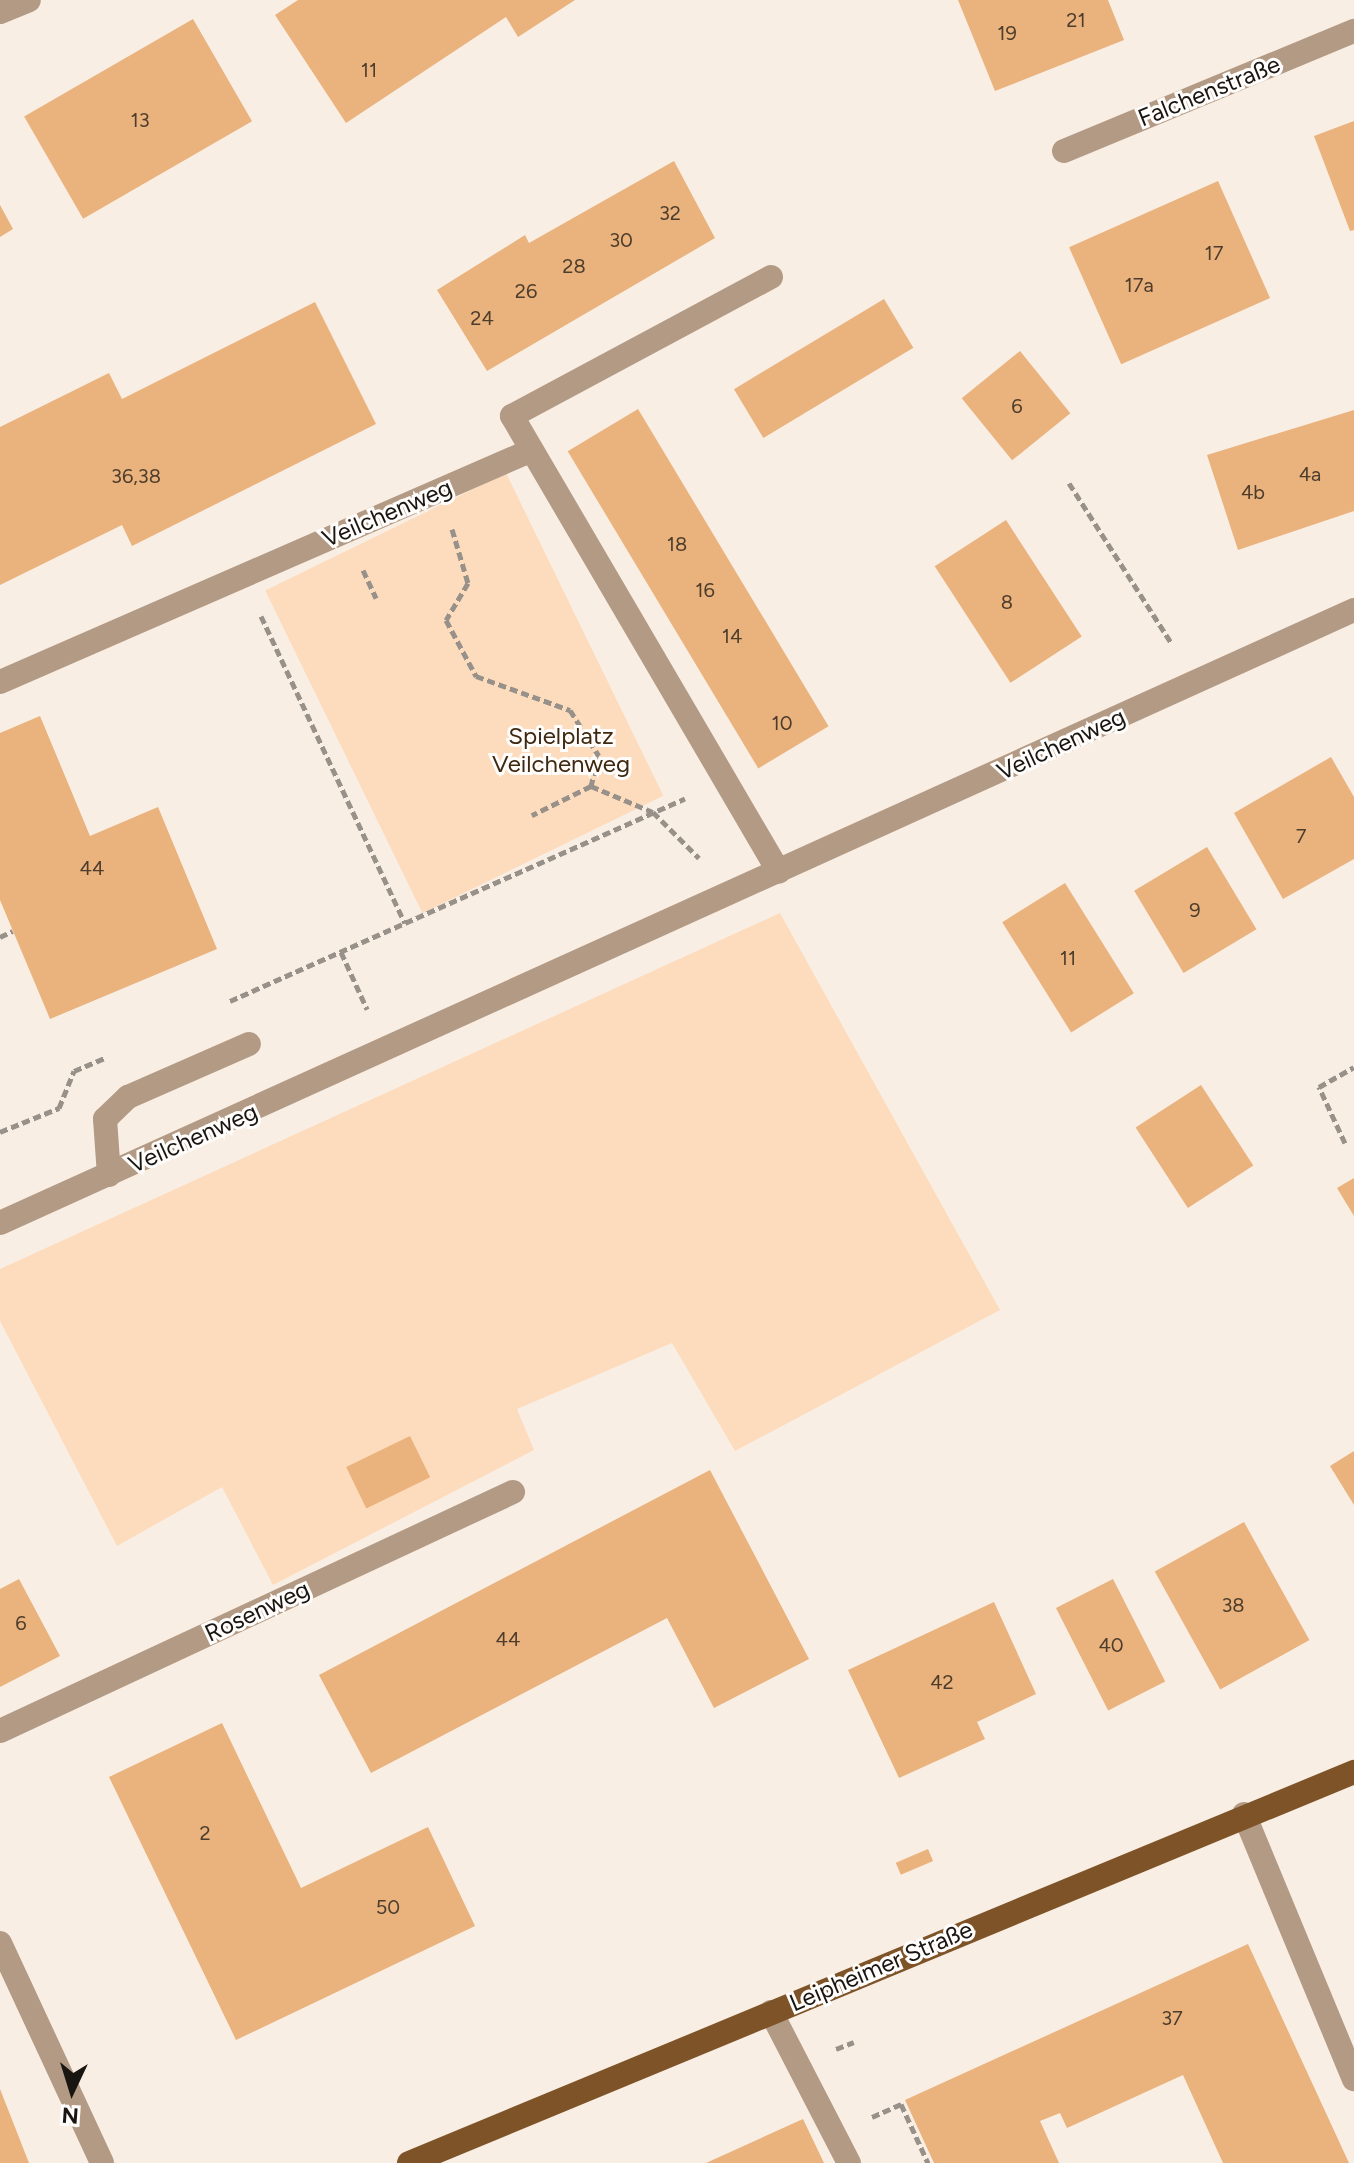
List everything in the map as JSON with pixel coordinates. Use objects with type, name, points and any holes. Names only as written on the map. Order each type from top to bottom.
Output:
[{"type":"main road","name":"Leipheimer Straße","points":[[409,2163],[1244,1814],[1354,1772]]},
{"type":"street","points":[[0,12],[29,0]]},
{"type":"street","name":"Falchenstraße","points":[[1064,151],[1354,31]]},
{"type":"street","points":[[771,277],[512,416],[779,872]]},
{"type":"street","name":"Veilchenweg","points":[[0,682],[532,450]]},
{"type":"street","name":"Veilchenweg","points":[[0,1223],[387,1054],[1196,682],[1351,619]]},
{"type":"street","points":[[109,1175],[105,1119],[128,1097],[249,1044]]},
{"type":"street","name":"Rosenweg","points":[[0,1731],[513,1492]]},
{"type":"street","points":[[1244,1814],[1354,2079]]},
{"type":"street","points":[[0,1943],[102,2163]]},
{"type":"street","points":[[771,2012],[849,2163]]},
{"type":"path","points":[[1069,483],[1196,682]]},
{"type":"path","points":[[440,490],[468,583],[446,620],[476,676],[570,710],[599,756],[591,786],[532,815]]},
{"type":"path","points":[[243,576],[405,923]]},
{"type":"path","points":[[215,1008],[726,780]]},
{"type":"path","points":[[591,786],[653,812],[734,893]]},
{"type":"path","points":[[0,937],[13,931]]},
{"type":"path","points":[[341,952],[387,1054]]},
{"type":"path","points":[[0,1132],[59,1108],[74,1071],[117,1052]]},
{"type":"path","points":[[1345,1143],[1319,1087],[1354,1067]]},
{"type":"path","points":[[834,2134],[901,2104],[928,2163]]},
{"type":"green space","name":"Spielplatz Veilchenweg","points":[[506,473],[663,796],[422,913],[265,590]]},
{"type":"green space","points":[[780,913],[1000,1310],[735,1451],[672,1343],[517,1409],[534,1450],[273,1585],[222,1487],[117,1546],[0,1321],[0,1269]]},
{"type":"building","points":[[298,0],[575,0],[518,37],[506,17],[346,123],[275,15]]},
{"type":"building","points":[[958,0],[1108,0],[1124,40],[995,91]]},
{"type":"building","points":[[193,19],[252,121],[83,219],[24,116]]},
{"type":"building","points":[[1354,121],[1354,230],[1350,231],[1314,136]]},
{"type":"building","points":[[674,161],[715,238],[487,371],[437,290],[525,235],[529,243]]},
{"type":"building","points":[[1218,181],[1270,298],[1121,364],[1069,247]]},
{"type":"building","points":[[0,205],[13,229],[0,237]]},
{"type":"building","points":[[884,299],[913,348],[763,438],[734,389]]},
{"type":"building","points":[[315,302],[376,424],[132,546],[122,525],[0,585],[0,427],[109,373],[122,399]]},
{"type":"building","points":[[1020,351],[1070,413],[1012,460],[962,398]]},
{"type":"building","points":[[638,409],[829,726],[758,768],[568,451]]},
{"type":"building","points":[[1354,410],[1354,511],[1238,550],[1207,455]]},
{"type":"building","points":[[1006,520],[1082,637],[1010,683],[935,566]]},
{"type":"building","points":[[40,716],[90,836],[158,807],[217,949],[50,1019],[0,900],[0,733]]},
{"type":"building","points":[[1331,757],[1354,797],[1354,859],[1283,899],[1234,813]]},
{"type":"building","points":[[1207,847],[1256,929],[1184,973],[1134,891]]},
{"type":"building","points":[[1065,883],[1134,993],[1071,1032],[1002,922]]},
{"type":"building","points":[[1201,1085],[1253,1166],[1188,1208],[1136,1127]]},
{"type":"building","points":[[1354,1178],[1354,1216],[1337,1188]]},
{"type":"building","points":[[410,1436],[430,1477],[366,1508],[346,1467]]},
{"type":"building","points":[[1354,1451],[1354,1505],[1330,1466]]},
{"type":"building","points":[[710,1470],[809,1659],[714,1708],[667,1618],[371,1773],[319,1675]]},
{"type":"building","points":[[1244,1522],[1309,1640],[1220,1690],[1155,1571]]},
{"type":"building","points":[[19,1579],[60,1656],[0,1687],[0,1589]]},
{"type":"building","points":[[1113,1579],[1165,1681],[1108,1711],[1056,1608]]},
{"type":"building","points":[[994,1602],[1036,1694],[977,1722],[985,1739],[899,1778],[848,1670]]},
{"type":"building","points":[[222,1723],[301,1888],[428,1827],[475,1926],[236,2040],[109,1777]]},
{"type":"building","points":[[928,1849],[933,1861],[901,1875],[896,1863]]},
{"type":"building","points":[[1248,1944],[1349,2163],[1223,2163],[1183,2075],[1067,2128],[1060,2113],[1040,2121],[1059,2163],[934,2163],[905,2100]]},
{"type":"building","points":[[0,2089],[29,2163],[0,2163]]},
{"type":"building","points":[[803,2119],[824,2163],[706,2163]]}]
